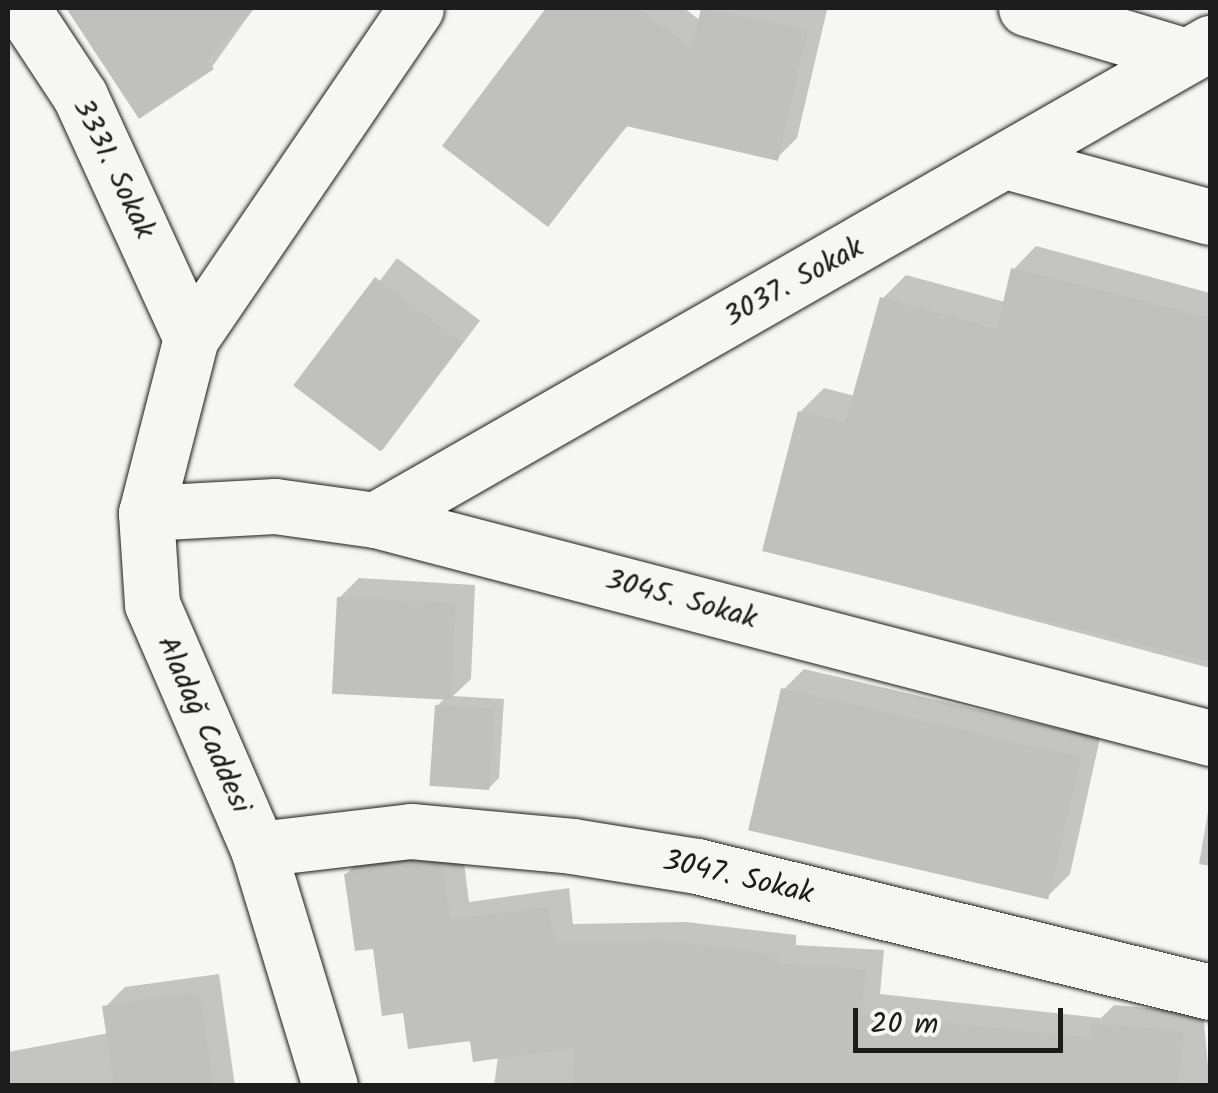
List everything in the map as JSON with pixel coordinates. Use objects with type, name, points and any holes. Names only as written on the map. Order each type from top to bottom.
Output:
[{"type":"street","name":"3331. Sokak","points":[[22,8],[80,96],[191,338]]},
{"type":"street","name":"Aladağ Caddesi","points":[[330,1086],[258,849],[152,604],[146,514],[191,338],[416,8]]},
{"type":"street","points":[[1026,8],[1198,49]]},
{"type":"street","name":"3037. Sokak","points":[[375,520],[1009,162],[1198,49]]},
{"type":"street","points":[[1009,162],[1210,217]]},
{"type":"street","name":"3045. Sokak","points":[[146,514],[275,506],[375,520],[1210,738]]},
{"type":"street","name":"3047. Sokak","points":[[258,849],[411,832],[572,846],[697,866],[1210,992]]},
{"type":"building","points":[[66,8],[255,8],[207,61],[214,69],[139,119]]},
{"type":"building","points":[[546,8],[639,8],[692,48],[701,8],[808,30],[778,161],[626,126],[548,227],[442,146]]},
{"type":"building","points":[[1011,268],[1210,318],[1210,661],[762,551],[798,411],[845,423],[880,297],[997,329]]},
{"type":"building","points":[[375,277],[462,343],[380,451],[293,386]]},
{"type":"building","points":[[337,597],[456,603],[451,700],[332,694]]},
{"type":"building","points":[[781,688],[1081,757],[1048,900],[748,830]]},
{"type":"building","points":[[435,705],[495,709],[489,790],[429,786]]},
{"type":"building","points":[[418,863],[443,865],[450,920],[549,907],[554,943],[665,941],[778,954],[777,964],[866,969],[862,1014],[1090,1038],[1092,1023],[1184,1032],[1178,1086],[574,1083],[573,1048],[473,1062],[470,1041],[408,1049],[403,1013],[382,1016],[373,949],[355,951],[344,874]]},
{"type":"building","points":[[199,992],[214,1086],[114,1086],[102,1006]]}]
